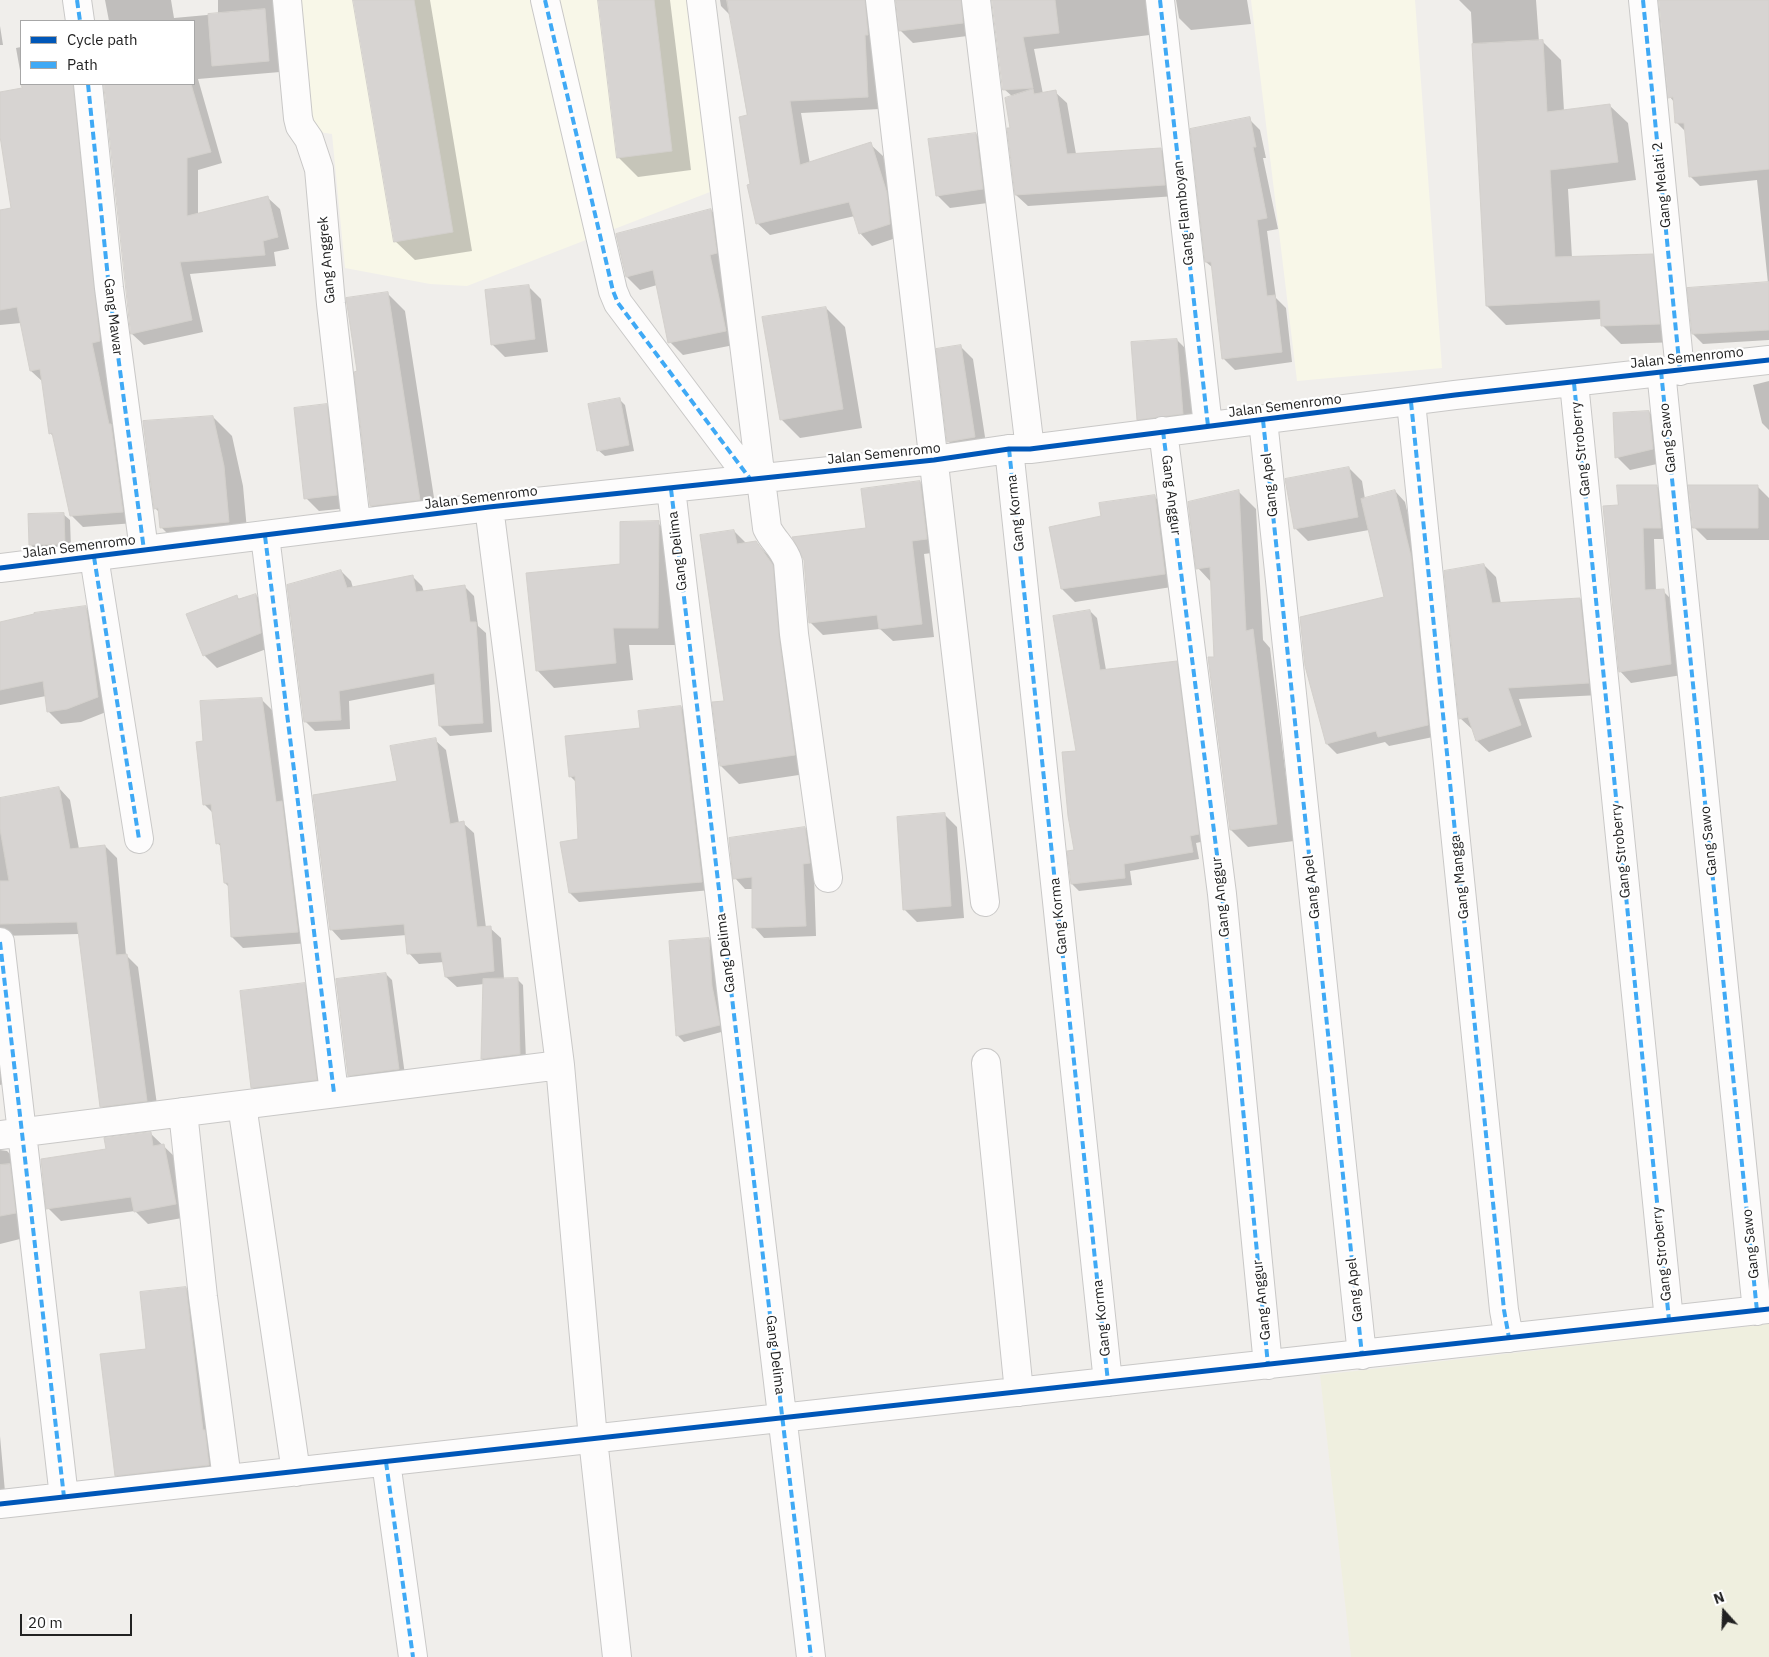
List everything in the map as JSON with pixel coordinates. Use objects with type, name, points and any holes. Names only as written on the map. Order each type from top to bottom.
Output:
[{"type":"street","points":[[77,0],[80,20]]},
{"type":"street","name":"Gang Anggrek","points":[[286,0],[298,118],[300,126],[309,139],[319,170],[356,523]]},
{"type":"street","points":[[545,0],[616,297],[756,479]]},
{"type":"street","points":[[701,0],[756,479],[767,528],[771,537],[785,550],[788,562],[794,634],[828,878]]},
{"type":"street","points":[[880,0],[985,902]]},
{"type":"street","name":"Gang Korma","points":[[976,0],[1108,1382]]},
{"type":"street","name":"Gang Flamboyan","points":[[1160,0],[1208,426]]},
{"type":"street","name":"Gang Melati 2","points":[[1643,0],[1670,371]]},
{"type":"street","name":"Gang Mawar","points":[[88,85],[109,288],[144,550]]},
{"type":"street","name":"Jalan Semenromo","points":[[0,568],[489,507],[934,460],[1163,431],[1769,360]]},
{"type":"street","name":"Gang Sawo","points":[[1670,371],[1763,1310]]},
{"type":"street","name":"Gang Stroberry","points":[[1574,383],[1669,1320]]},
{"type":"street","name":"Gang Mangga","points":[[1411,402],[1504,1310],[1509,1338]]},
{"type":"street","name":"Gang Apel","points":[[1262,420],[1362,1355]]},
{"type":"street","name":"Gang Anggur","points":[[1163,431],[1222,894],[1268,1365]]},
{"type":"street","name":"Gang Delima","points":[[670,488],[811,1657]]},
{"type":"street","points":[[489,507],[560,1065],[593,1439],[617,1657]]},
{"type":"street","points":[[266,536],[334,1093]]},
{"type":"street","points":[[94,556],[139,839]]},
{"type":"street","points":[[0,942],[11,1133],[64,1497]]},
{"type":"street","points":[[986,1063],[1019,1392]]},
{"type":"street","points":[[11,1133],[560,1065]]},
{"type":"street","points":[[242,1105],[296,1472]]},
{"type":"street","points":[[183,1112],[203,1297],[227,1479]]},
{"type":"street","points":[[0,1504],[1763,1310]]},
{"type":"street","points":[[386,1462],[413,1657]]},
{"type":"shaded area","points":[[297,0],[691,0],[710,192],[467,286],[430,284],[345,268],[332,134],[306,130]]},
{"type":"shaded area","points":[[1251,0],[1415,0],[1442,368],[1297,381]]},
{"type":"green space","points":[[1769,1324],[1769,1657],[1351,1657],[1320,1375]]},
{"type":"building","points":[[353,0],[414,0],[453,232],[394,242]]},
{"type":"building","points":[[598,0],[654,0],[672,151],[617,158]]},
{"type":"building","points":[[727,0],[865,0],[868,35],[865,35],[868,97],[790,101],[800,165],[871,142],[887,193],[890,224],[859,234],[849,202],[756,224],[747,185],[750,184],[739,117],[747,115]]},
{"type":"building","points":[[896,0],[961,0],[963,23],[899,31]]},
{"type":"building","points":[[992,0],[1055,0],[1059,33],[1023,37],[1033,88],[1003,90]]},
{"type":"building","points":[[1659,0],[1769,0],[1769,169],[1689,177],[1684,123],[1675,123],[1673,97],[1668,98]]},
{"type":"building","points":[[265,9],[269,61],[212,66],[208,14]]},
{"type":"building","points":[[1543,40],[1547,112],[1610,104],[1618,162],[1550,170],[1555,257],[1653,254],[1660,324],[1601,326],[1600,300],[1486,306],[1472,44]]},
{"type":"building","points":[[21,85],[73,85],[100,341],[92,343],[109,424],[111,424],[123,512],[70,516],[52,433],[49,434],[40,369],[30,371],[17,307],[0,310],[0,210],[11,208],[0,136],[0,92],[22,88]]},
{"type":"building","points":[[104,85],[191,85],[211,152],[187,158],[187,216],[268,196],[278,237],[263,241],[265,255],[180,262],[192,320],[131,334]]},
{"type":"building","points":[[1033,89],[1034,94],[1056,90],[1067,154],[1161,148],[1165,185],[1015,195],[1007,128],[1010,128],[1005,98]]},
{"type":"building","points":[[1250,117],[1256,147],[1253,147],[1267,218],[1257,220],[1267,296],[1275,295],[1282,352],[1222,359],[1211,262],[1205,262],[1190,129]]},
{"type":"building","points":[[976,133],[983,189],[936,196],[928,139]]},
{"type":"building","points":[[711,209],[717,253],[710,255],[726,331],[668,343],[653,270],[626,277],[616,234]]},
{"type":"building","points":[[1769,282],[1769,330],[1692,334],[1687,288]]},
{"type":"building","points":[[529,285],[535,339],[491,345],[485,290]]},
{"type":"building","points":[[388,292],[420,500],[370,506],[354,372],[357,371],[346,298]]},
{"type":"building","points":[[826,307],[843,409],[780,420],[762,317]]},
{"type":"building","points":[[1177,339],[1183,414],[1137,420],[1131,342]]},
{"type":"building","points":[[961,345],[975,437],[947,442],[936,349]]},
{"type":"building","points":[[620,398],[629,445],[597,451],[588,404]]},
{"type":"building","points":[[327,404],[337,495],[304,499],[294,408]]},
{"type":"building","points":[[1649,411],[1653,449],[1615,458],[1613,413]]},
{"type":"building","points":[[213,416],[224,466],[229,522],[160,528],[158,508],[154,509],[143,421]]},
{"type":"building","points":[[1349,467],[1358,517],[1294,529],[1285,479]]},
{"type":"building","points":[[920,481],[927,539],[912,541],[922,624],[879,629],[877,615],[809,623],[804,560],[792,537],[866,528],[861,489]]},
{"type":"building","points":[[1617,485],[1657,485],[1661,528],[1643,528],[1645,590],[1664,589],[1671,664],[1619,672],[1603,506],[1618,505]]},
{"type":"building","points":[[1688,485],[1758,485],[1758,528],[1693,528]]},
{"type":"building","points":[[1239,490],[1246,631],[1253,629],[1277,824],[1230,830],[1208,657],[1214,657],[1210,567],[1196,569],[1188,502]]},
{"type":"building","points":[[1395,490],[1411,556],[1428,725],[1378,737],[1376,731],[1326,744],[1305,666],[1300,617],[1384,597],[1361,499]]},
{"type":"building","points":[[1155,495],[1165,574],[1061,589],[1049,527],[1101,516],[1099,503]]},
{"type":"building","points":[[64,513],[65,544],[29,545],[28,514]]},
{"type":"building","points":[[659,521],[658,628],[613,628],[616,663],[536,671],[526,573],[620,564],[620,522]]},
{"type":"building","points":[[734,530],[737,544],[756,541],[773,565],[779,636],[795,755],[720,766],[712,702],[724,701],[700,535]]},
{"type":"building","points":[[1484,564],[1492,603],[1580,598],[1589,683],[1508,688],[1521,725],[1476,741],[1468,717],[1459,719],[1444,571]]},
{"type":"building","points":[[341,570],[347,588],[413,575],[416,592],[465,585],[470,622],[476,622],[483,723],[439,726],[434,673],[339,691],[341,720],[304,722],[287,585]]},
{"type":"building","points":[[256,594],[261,633],[203,656],[186,614],[237,595],[238,599]]},
{"type":"building","points":[[86,606],[98,697],[67,709],[47,712],[43,681],[0,690],[0,622],[34,613]]},
{"type":"building","points":[[1090,610],[1100,670],[1177,661],[1199,834],[1190,836],[1193,852],[1124,864],[1125,878],[1071,884],[1067,851],[1074,850],[1068,816],[1062,752],[1076,751],[1053,616]]},
{"type":"building","points":[[262,698],[276,802],[282,801],[298,932],[231,937],[228,883],[224,883],[220,843],[216,844],[211,804],[203,805],[196,742],[203,741],[200,701]]},
{"type":"building","points":[[681,706],[702,882],[569,893],[560,842],[578,839],[575,776],[569,777],[565,736],[640,728],[638,711]]},
{"type":"building","points":[[436,738],[450,824],[464,821],[477,927],[491,926],[494,971],[445,977],[441,952],[407,954],[404,924],[330,930],[313,795],[397,781],[390,746]]},
{"type":"building","points":[[59,787],[70,849],[105,845],[116,955],[127,954],[147,1101],[100,1107],[77,922],[0,924],[0,881],[9,881],[0,829],[0,798]]},
{"type":"building","points":[[945,813],[951,906],[903,910],[897,817]]},
{"type":"building","points":[[805,827],[810,863],[803,864],[806,926],[752,928],[752,877],[733,879],[729,838]]},
{"type":"building","points":[[709,938],[712,986],[720,1025],[676,1036],[669,941]]},
{"type":"building","points":[[386,973],[399,1069],[348,1076],[336,979]]},
{"type":"building","points":[[518,978],[520,1054],[481,1059],[483,979]]},
{"type":"building","points":[[305,983],[317,1080],[251,1088],[240,991]]},
{"type":"building","points":[[151,1132],[153,1146],[164,1144],[176,1204],[134,1212],[131,1197],[46,1209],[41,1159],[106,1149],[104,1138]]},
{"type":"building","points":[[10,1164],[16,1213],[0,1216],[0,1165]]},
{"type":"building","points":[[186,1287],[209,1465],[115,1476],[100,1354],[146,1349],[140,1292]]},
{"type":"marked path","points":[[77,0],[80,20]]},
{"type":"marked path","points":[[545,0],[613,291],[618,303],[751,480]]},
{"type":"marked path","points":[[1160,0],[1208,426]]},
{"type":"marked path","points":[[1643,0],[1680,371]]},
{"type":"marked path","points":[[88,85],[109,288],[144,550]]},
{"type":"marked path","points":[[1661,371],[1757,1311]]},
{"type":"marked path","points":[[1574,383],[1669,1320]]},
{"type":"marked path","points":[[1411,402],[1504,1310],[1509,1338]]},
{"type":"marked path","points":[[1263,420],[1362,1355]]},
{"type":"marked path","points":[[1163,431],[1222,894],[1268,1365]]},
{"type":"marked path","points":[[1009,449],[1108,1382]]},
{"type":"marked path","points":[[671,489],[811,1657]]},
{"type":"marked path","points":[[265,536],[334,1093]]},
{"type":"marked path","points":[[94,557],[139,839]]},
{"type":"marked path","points":[[0,942],[64,1497]]},
{"type":"marked path","points":[[386,1462],[413,1657]]},
{"type":"cycle path","points":[[0,568],[489,507],[934,460],[1009,449],[1030,449],[1455,395],[1769,360]]},
{"type":"cycle path","points":[[0,1504],[1769,1309]]}]
